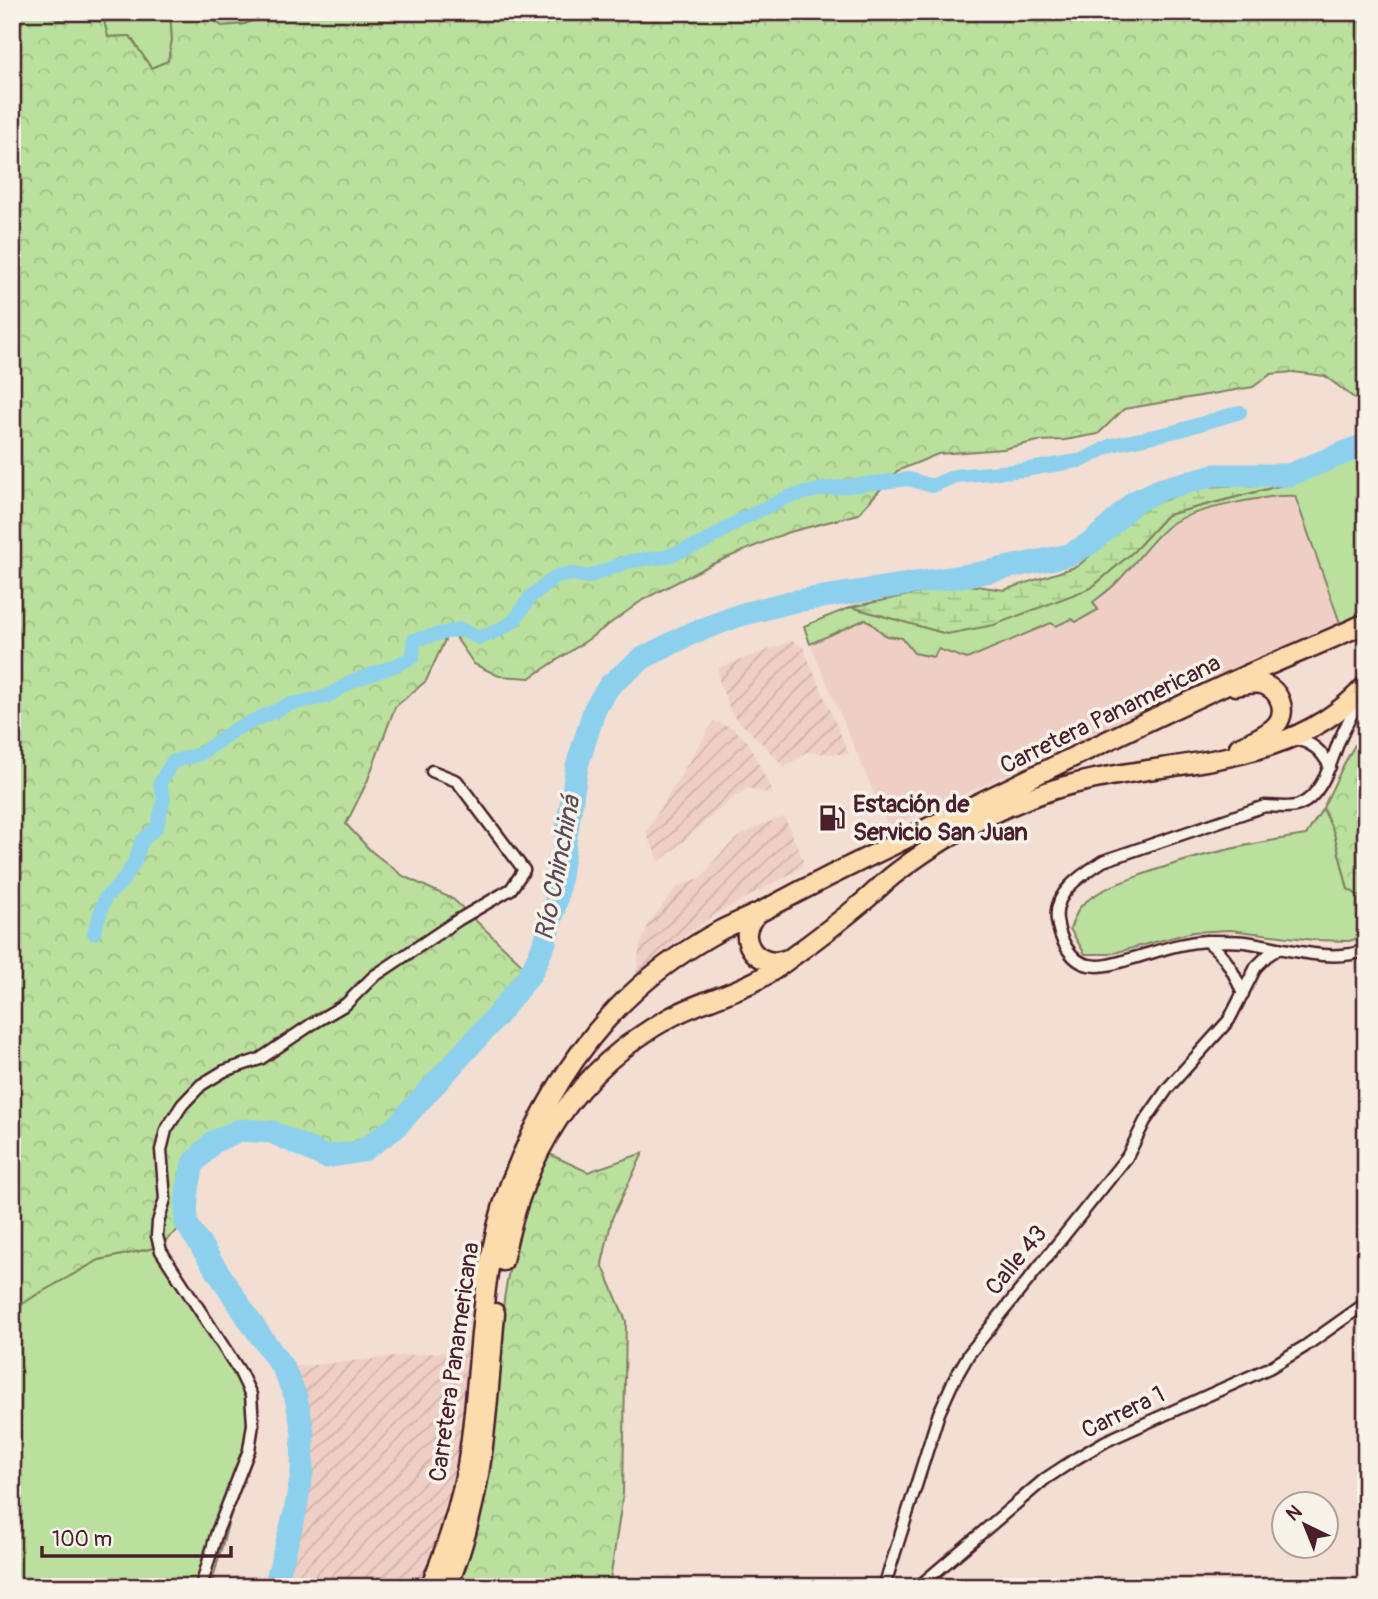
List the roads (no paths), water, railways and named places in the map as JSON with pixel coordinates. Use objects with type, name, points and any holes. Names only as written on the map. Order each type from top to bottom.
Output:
[{"type":"highway","name":"Carretera Panamericana","points":[[430,1587],[459,1504],[470,1447],[484,1303],[495,1238],[509,1188],[549,1100],[602,1023],[664,967],[721,930],[1219,688],[1366,623]]},
{"type":"highway","points":[[1207,761],[1256,739],[1277,724],[1282,713],[1278,695],[1265,685],[1219,688]]},
{"type":"highway","name":"Carretera Panamericana","points":[[447,1587],[457,1564],[474,1507],[484,1446],[495,1303],[507,1240],[521,1195],[541,1147],[563,1110],[584,1084],[611,1058],[641,1035],[673,1016],[748,985],[790,959],[895,874],[931,848],[980,820],[1053,790],[1084,781],[1207,761],[1265,748],[1316,726],[1366,687]]},
{"type":"highway","points":[[765,909],[755,915],[749,925],[747,937],[750,948],[757,957],[768,962],[779,963],[790,959]]},
{"type":"street","points":[[1366,687],[1330,767],[1308,800],[1288,807],[1265,806],[1103,860],[1063,893],[1056,916],[1059,935],[1070,953],[1086,965],[1106,966],[1183,944],[1207,941],[1242,942],[1325,956],[1366,950]]},
{"type":"street","points":[[1291,739],[1315,746],[1330,767]]},
{"type":"street","points":[[201,1587],[217,1532],[249,1450],[253,1424],[251,1395],[240,1371],[161,1251],[157,1236],[158,1222],[166,1199],[161,1150],[166,1130],[182,1105],[201,1085],[224,1071],[260,1059],[346,1004],[373,978],[447,927],[512,889],[524,870],[457,781],[432,771]]},
{"type":"street","points":[[1207,941],[1229,963],[1243,994]]},
{"type":"street","name":"Calle 43","points":[[884,1587],[939,1413],[969,1354],[1126,1157],[1145,1121],[1161,1099],[1229,1020],[1256,967],[1279,948]]},
{"type":"street","name":"Carrera 1","points":[[918,1587],[1045,1479],[1077,1458],[1106,1441],[1269,1368],[1366,1303]]},
{"type":"waterway","points":[[94,933],[105,898],[122,882],[135,861],[142,841],[157,827],[164,799],[160,783],[172,762],[200,754],[234,730],[290,704],[326,697],[353,681],[413,657],[414,640],[460,629],[479,638],[495,632],[514,621],[531,596],[557,576],[574,574],[588,577],[630,561],[665,557],[703,543],[742,519],[788,497],[823,489],[909,479],[932,486],[955,476],[1024,470],[1083,460],[1112,445],[1177,431],[1240,412]]},
{"type":"waterway","name":"Río Chinchiná","points":[[275,1587],[295,1513],[302,1473],[303,1432],[296,1397],[283,1368],[186,1223],[187,1193],[193,1164],[213,1142],[240,1130],[272,1132],[326,1157],[362,1151],[395,1128],[496,1017],[531,973],[545,942],[556,901],[577,766],[595,708],[610,685],[643,658],[690,634],[740,615],[790,602],[981,573],[1069,555],[1092,542],[1134,502],[1162,489],[1214,475],[1289,475],[1366,444]]},
{"type":"place","name":"Estación de Servicio San Juan","points":[[832,818]]}]
